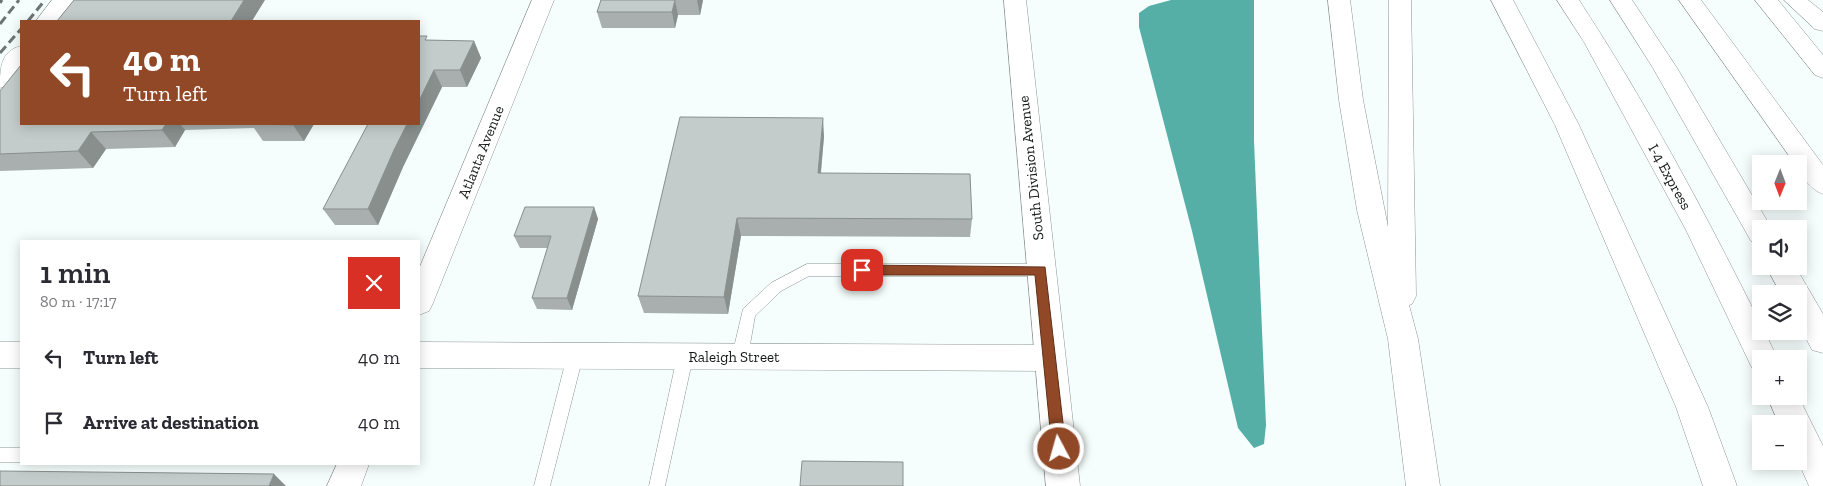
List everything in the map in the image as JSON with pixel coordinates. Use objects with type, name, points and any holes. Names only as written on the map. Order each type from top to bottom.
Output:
[{"type":"main road","points":[[48,20],[64,0]]},
{"type":"main road","name":"Atlanta Avenue","points":[[420,302],[543,0]]},
{"type":"main road","name":"South Division Avenue","points":[[1015,0],[1063,486]]},
{"type":"main road","points":[[1339,0],[1352,100],[1370,210],[1403,339],[1423,486]]},
{"type":"main road","points":[[1400,0],[1403,339]]},
{"type":"main road","points":[[1502,0],[1570,134],[1692,407],[1720,486]]},
{"type":"main road","name":"I-4 Express","points":[[1568,0],[1596,42],[1700,230],[1759,350]]},
{"type":"main road","points":[[1621,0],[1665,68],[1753,220]]},
{"type":"main road","points":[[1690,0],[1823,184]]},
{"type":"main road","points":[[1766,0],[1823,70]]},
{"type":"main road","points":[[1795,0],[1823,24]]},
{"type":"main road","points":[[0,80],[20,54]]},
{"type":"main road","points":[[1807,313],[1823,341]]},
{"type":"main road","points":[[0,355],[20,355]]},
{"type":"main road","name":"Raleigh Street","points":[[420,355],[1049,358]]},
{"type":"main road","points":[[1807,447],[1823,480]]},
{"type":"main road","points":[[344,486],[353,465]]},
{"type":"lane","points":[[740,356],[748,313],[776,287],[807,270],[1041,270]]},
{"type":"lane","points":[[542,486],[575,356]]},
{"type":"lane","points":[[657,486],[685,357]]},
{"type":"lane","points":[[0,455],[20,455]]},
{"type":"water","points":[[1171,0],[1254,0],[1254,141],[1266,425],[1264,444],[1254,448],[1238,428],[1192,231],[1139,27],[1139,13],[1149,6]]},
{"type":"building","points":[[74,0],[244,0],[232,20],[58,20]]},
{"type":"building","points":[[601,0],[675,0],[672,12],[597,12]]},
{"type":"building","points":[[420,36],[427,36],[425,40],[474,41],[460,70],[434,70],[420,99]]},
{"type":"building","points":[[20,66],[20,125],[165,125],[162,130],[91,132],[78,151],[0,154],[0,91]]},
{"type":"building","points":[[680,117],[823,118],[818,173],[970,174],[972,219],[737,218],[724,297],[638,296]]},
{"type":"building","points":[[367,125],[406,125],[368,209],[323,209]]},
{"type":"building","points":[[525,207],[594,207],[567,298],[532,298],[551,236],[514,236]]},
{"type":"building","points":[[802,461],[903,462],[903,486],[800,486]]},
{"type":"building","points":[[0,471],[274,474],[269,486],[0,486]]},
{"type":"railway","points":[[0,24],[19,0]]},
{"type":"railway","points":[[29,20],[45,0]]},
{"type":"railway","points":[[0,53],[20,30]]},
{"type":"route","points":[[862,270],[1041,270],[1059,449]]}]
